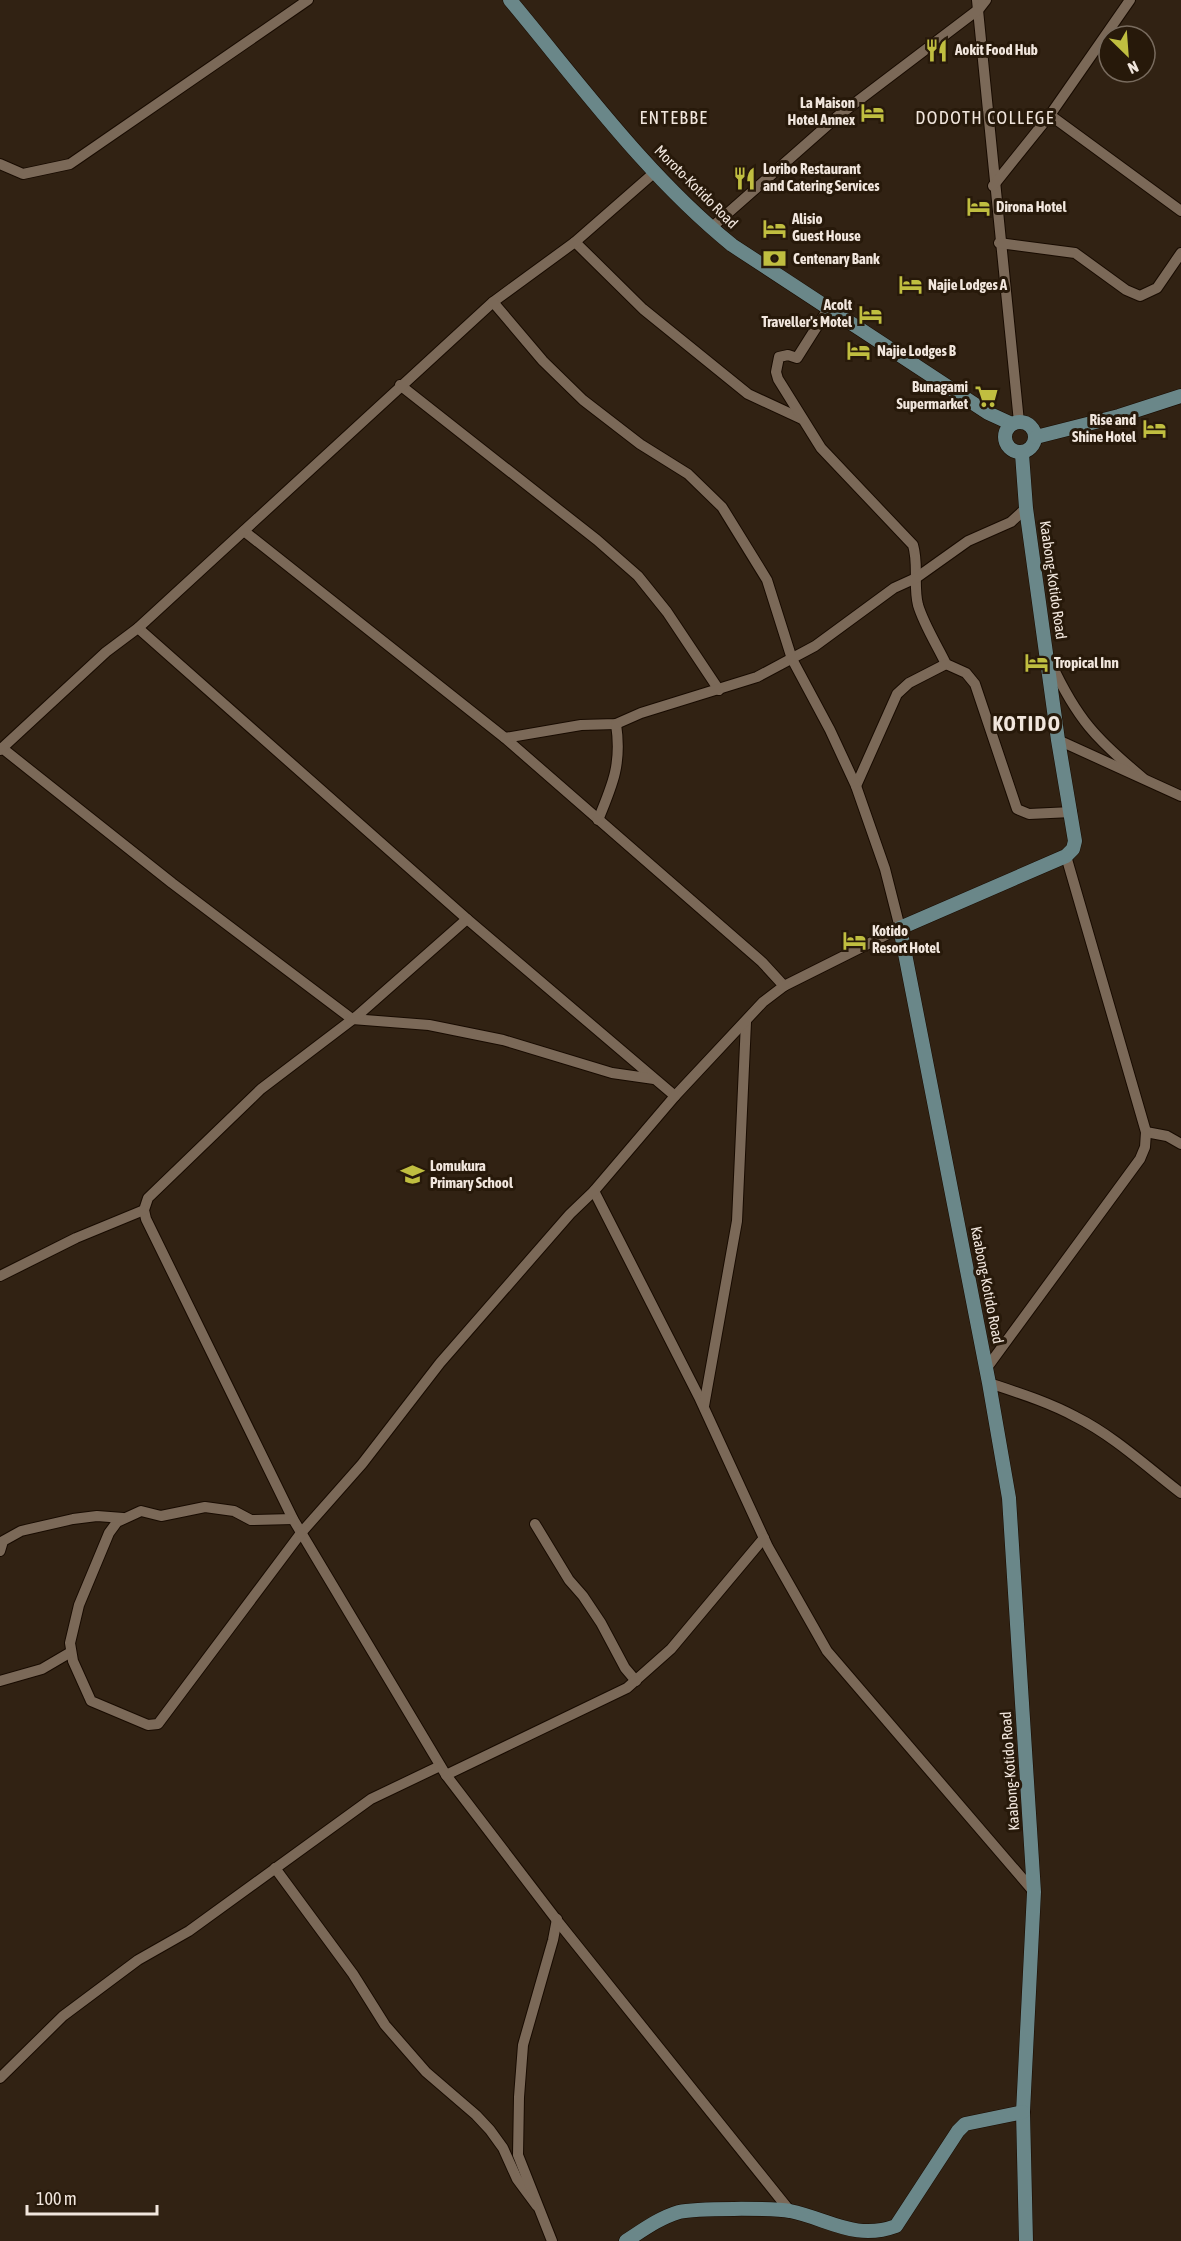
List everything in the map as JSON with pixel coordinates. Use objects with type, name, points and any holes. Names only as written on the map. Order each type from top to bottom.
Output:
[{"type":"street","points":[[0,164],[23,174],[70,164],[308,0]]},
{"type":"street","name":"Moroto-Kotido Road","points":[[510,0],[655,172],[711,228],[732,245],[828,309],[1012,427]]},
{"type":"street","points":[[711,228],[838,116],[986,0]]},
{"type":"street","points":[[993,186],[1050,115],[1130,0]]},
{"type":"street","points":[[978,5],[999,243],[1012,427],[1009,448],[1022,454],[1033,445],[1036,437],[1031,426],[1012,427]]},
{"type":"street","points":[[1050,115],[1181,211]]},
{"type":"street","points":[[654,1079],[612,1073],[492,1038],[429,1025],[352,1019],[172,883],[1,749],[106,652],[138,628],[493,302],[575,242],[655,172]]},
{"type":"street","points":[[575,242],[643,309],[748,394],[802,419]]},
{"type":"street","points":[[999,243],[1075,253],[1126,290],[1140,296],[1157,288],[1181,254]]},
{"type":"street","points":[[493,302],[543,361],[583,400],[640,444],[688,474],[722,507],[766,580],[792,659],[830,729],[855,786],[885,869],[900,928]]},
{"type":"street","points":[[828,309],[796,358],[788,355],[779,357],[776,372],[778,379],[821,448],[913,545],[917,560],[919,606],[946,664],[966,673],[975,684],[1019,811],[1029,814],[1072,812]]},
{"type":"street","points":[[400,385],[597,540],[638,576],[668,612],[719,690]]},
{"type":"street","points":[[1036,437],[1119,416],[1181,396]]},
{"type":"street","name":"Kaabong-Kotido Road","points":[[1022,454],[1026,508],[1058,740],[1072,812],[1075,841],[1072,849],[1065,856]]},
{"type":"street","points":[[505,738],[581,725],[616,724],[641,713],[757,677],[815,646],[894,588],[916,578],[968,541],[1011,522],[1026,508]]},
{"type":"street","points":[[244,531],[505,738],[762,962],[784,986]]},
{"type":"street","points":[[138,628],[467,919],[675,1096]]},
{"type":"street","points":[[1047,655],[1065,693],[1084,724],[1104,746],[1143,778]]},
{"type":"street","points":[[855,786],[897,694],[909,683],[946,664]]},
{"type":"street","points":[[598,820],[618,767],[620,756],[616,724]]},
{"type":"street","points":[[1058,740],[1181,796]]},
{"type":"street","points":[[293,1519],[251,1520],[234,1511],[205,1508],[161,1516],[141,1511],[117,1522],[109,1533],[79,1605],[70,1643],[81,1684],[94,1704],[119,1711],[148,1725],[158,1724],[302,1533],[362,1464],[488,1306],[570,1214],[594,1191],[675,1096],[763,1002],[784,986],[900,928],[1065,856],[1146,1132],[1145,1147],[1140,1158],[988,1376],[1076,1417],[1104,1434],[1181,1493]]},
{"type":"street","points":[[467,919],[352,1019],[261,1089],[148,1198],[144,1210],[167,1266],[293,1519],[443,1770],[557,1919],[790,2211]]},
{"type":"street","name":"Kaabong-Kotido Road","points":[[900,928],[988,1376],[1009,1498],[1035,1892],[1023,2112],[1026,2241]]},
{"type":"street","points":[[703,1407],[737,1221],[746,1022]]},
{"type":"street","points":[[1146,1132],[1167,1136],[1181,1144]]},
{"type":"street","points":[[594,1191],[703,1407],[764,1538],[827,1651],[1035,1892]]},
{"type":"street","points":[[0,1276],[76,1238],[144,1210]]},
{"type":"street","points":[[0,1551],[3,1541],[21,1531],[97,1516],[123,1518]]},
{"type":"street","points":[[535,1524],[569,1580],[601,1623],[625,1668],[636,1680]]},
{"type":"street","points":[[0,2078],[63,2016],[107,1982],[138,1960],[189,1931],[371,1799],[443,1770],[627,1688],[671,1649],[764,1538]]},
{"type":"street","points":[[0,1681],[42,1668],[71,1652]]},
{"type":"street","points":[[275,1868],[352,1974],[391,2033],[426,2072],[490,2130],[503,2148],[517,2179],[537,2206]]},
{"type":"street","points":[[552,2241],[518,2155],[520,2059],[557,1919]]},
{"type":"street","points":[[626,2241],[656,2221],[680,2212],[790,2211],[849,2232],[881,2233],[896,2226],[965,2124],[1023,2112]]},
{"type":"place","name":"Aokit Food Hub","points":[[937,50]]},
{"type":"place","name":"La Maison Hotel Annex","points":[[873,112]]},
{"type":"place","name":"Loribo Restaurant and Catering Services","points":[[745,178]]},
{"type":"place","name":"Dirona Hotel","points":[[978,207]]},
{"type":"place","name":"Alisio Guest House","points":[[774,228]]},
{"type":"place","name":"Centenary Bank","points":[[775,259]]},
{"type":"place","name":"Najie Lodges A","points":[[910,285]]},
{"type":"place","name":"Acolt Traveller's Motel","points":[[870,314]]},
{"type":"place","name":"Najie Lodges B","points":[[859,351]]},
{"type":"place","name":"Bunagami Supermarket","points":[[986,396]]},
{"type":"place","name":"Rise and Shine Hotel","points":[[1154,429]]},
{"type":"place","name":"Tropical Inn","points":[[1036,663]]},
{"type":"place","name":"Kotido Resort Hotel","points":[[854,940]]},
{"type":"place","name":"Lomukura Primary School","points":[[412,1175]]},
{"type":"district","name":"ENTEBBE","points":[[674,118]]},
{"type":"district","name":"DODOTH COLLEGE","points":[[985,118]]},
{"type":"district","name":"KOTIDO","points":[[1027,724]]}]
